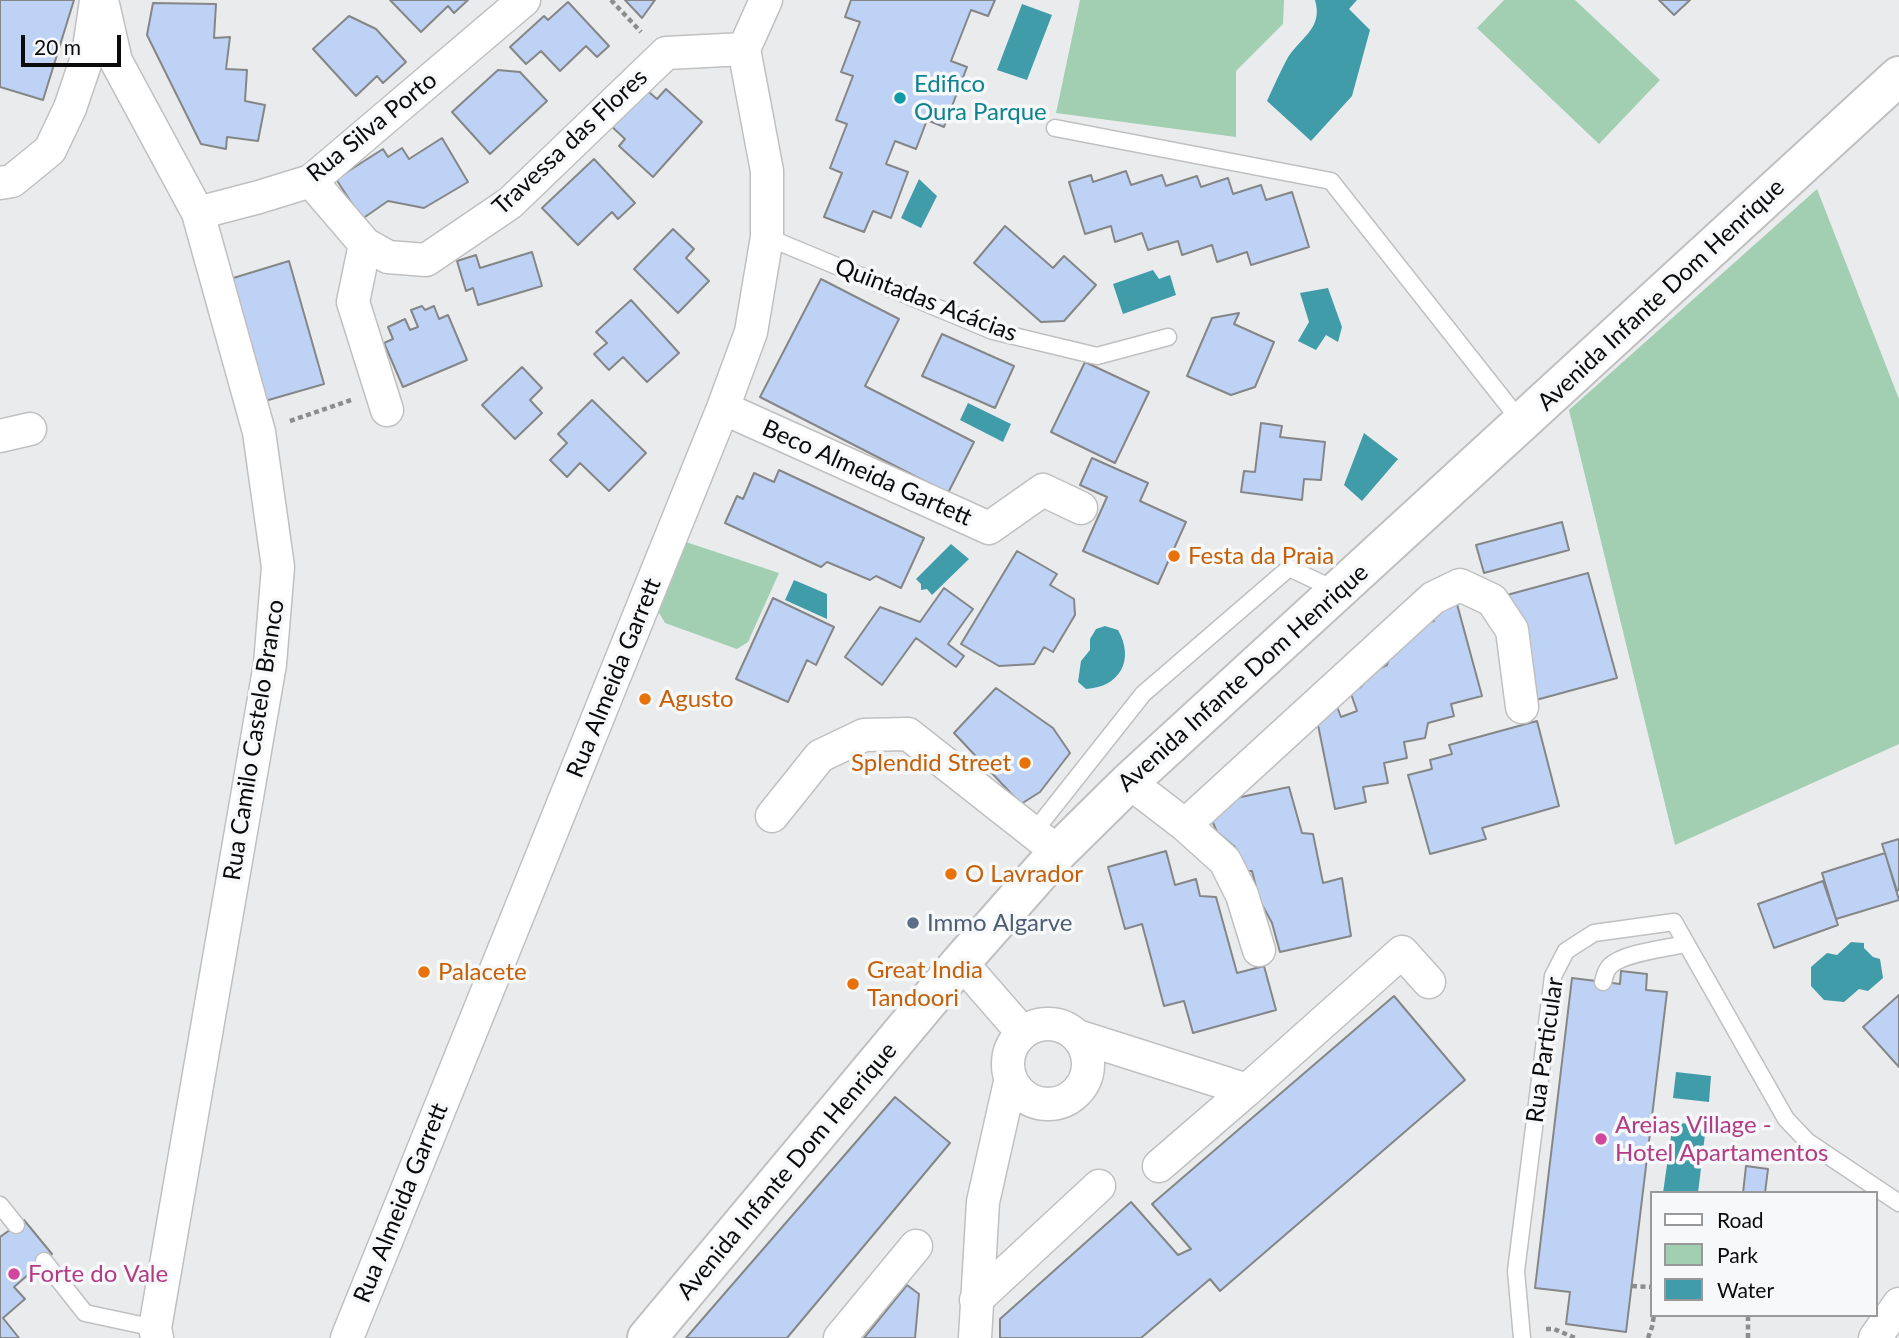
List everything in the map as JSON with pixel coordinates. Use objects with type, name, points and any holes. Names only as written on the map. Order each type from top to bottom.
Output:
[{"type":"street","name":"Rua Camilo Castelo Branco","points":[[99,0],[116,61],[198,213],[259,432],[278,567],[271,664],[156,1333]]},
{"type":"street","points":[[0,183],[12,181],[50,150],[70,108],[88,55],[99,0]]},
{"type":"street","name":"Rua Silva Porto","points":[[198,213],[311,181],[524,0]]},
{"type":"street","points":[[744,49],[766,0]]},
{"type":"street","name":"Travessa das Flores","points":[[311,181],[365,244],[388,257],[426,260],[510,203],[666,53],[744,49]]},
{"type":"street","name":"Rua Almeida Garrett","points":[[347,1338],[723,408],[751,332],[767,237],[767,171],[744,49]]},
{"type":"street","name":"Avenida Infante Dom Henrique","points":[[648,1338],[961,962],[1045,842],[1129,782],[1899,76]]},
{"type":"street","points":[[70,108],[89,86],[108,82],[132,92]]},
{"type":"street","points":[[365,244],[353,302],[383,400]]},
{"type":"street","name":"Beco Almeida Gartett","points":[[723,408],[989,528],[1043,490],[1082,508]]},
{"type":"street","points":[[1185,825],[1433,598],[1460,585],[1492,600],[1512,630],[1522,707]]},
{"type":"street","points":[[772,816],[820,756],[864,735],[908,734],[1045,842]]},
{"type":"street","points":[[1129,782],[1185,825],[1225,862],[1242,895],[1259,950]]},
{"type":"street","points":[[1159,1166],[1402,952],[1429,982]]},
{"type":"street","points":[[961,962],[1022,1032]]},
{"type":"street","points":[[975,1338],[983,1202],[1010,1082],[1007,1067],[1009,1050],[1022,1032],[1042,1023],[1064,1026],[1077,1036],[1086,1049],[1089,1061],[1087,1075],[1076,1094],[1061,1103],[1043,1105],[1024,1098],[1010,1082]]},
{"type":"street","points":[[1077,1036],[1247,1090]]},
{"type":"street","points":[[976,1300],[1098,1186]]},
{"type":"street","points":[[840,1338],[916,1246]]},
{"type":"street","points":[[1875,1338],[1899,1304]]},
{"type":"lane","points":[[1055,128],[1331,181],[1522,423]]},
{"type":"lane","name":"Quintadas Acácias","points":[[767,237],[993,331],[1097,356],[1168,337]]},
{"type":"lane","points":[[1045,842],[1143,694],[1289,568],[1338,592]]},
{"type":"lane","name":"Rua Particular","points":[[1522,1338],[1516,1271],[1553,976],[1566,951],[1594,933],[1674,922],[1786,1119],[1808,1142],[1899,1203]]},
{"type":"lane","points":[[1604,982],[1606,970],[1613,963],[1686,944]]},
{"type":"lane","points":[[0,1205],[16,1225]]},
{"type":"lane","points":[[44,1261],[85,1313],[156,1333]]},
{"type":"path","points":[[611,0],[663,56]]},
{"type":"path","points":[[259,432],[383,400]]},
{"type":"path","points":[[1632,1286],[1650,1287]]},
{"type":"path","points":[[1648,1338],[1653,1317]]},
{"type":"path","points":[[1748,1317],[1748,1338]]},
{"type":"green space","points":[[1080,0],[1284,0],[1283,24],[1236,71],[1236,137],[1056,113]]},
{"type":"green space","points":[[1504,0],[1575,0],[1660,80],[1599,144],[1477,28]]},
{"type":"green space","points":[[1817,189],[1899,399],[1899,744],[1675,845],[1569,410]]},
{"type":"green space","points":[[683,541],[779,573],[748,642],[737,649],[665,623],[658,611]]},
{"type":"water","points":[[1315,0],[1357,0],[1349,9],[1370,30],[1352,96],[1311,141],[1267,101],[1286,61],[1313,26],[1317,10]]},
{"type":"water","points":[[1022,4],[1052,15],[1027,80],[997,70]]},
{"type":"water","points":[[919,179],[937,196],[921,228],[901,218]]},
{"type":"water","points":[[1153,270],[1159,279],[1170,275],[1176,295],[1123,314],[1113,284]]},
{"type":"water","points":[[1328,288],[1342,327],[1338,342],[1326,335],[1316,350],[1298,341],[1309,322],[1300,293]]},
{"type":"water","points":[[968,403],[1011,424],[1003,442],[960,420]]},
{"type":"water","points":[[1364,433],[1398,459],[1362,501],[1344,485]]},
{"type":"water","points":[[951,544],[969,559],[932,595],[927,589],[921,590],[921,584],[916,579]]},
{"type":"water","points":[[794,580],[827,594],[827,619],[785,600]]},
{"type":"water","points":[[1105,626],[1118,630],[1123,641],[1124,661],[1116,677],[1108,683],[1086,689],[1078,682],[1081,661],[1090,650],[1090,639],[1096,629]]},
{"type":"water","points":[[1851,942],[1864,943],[1864,948],[1873,957],[1880,959],[1883,978],[1868,991],[1859,989],[1844,1002],[1824,1000],[1811,986],[1811,967],[1827,953],[1837,955]]},
{"type":"water","points":[[1676,1072],[1711,1076],[1709,1102],[1673,1098]]},
{"type":"water","points":[[1673,1122],[1706,1126],[1698,1191],[1663,1191]]},
{"type":"building","points":[[0,0],[74,0],[43,100],[0,87]]},
{"type":"building","points":[[390,0],[468,0],[454,13],[448,6],[421,32]]},
{"type":"building","points":[[625,0],[655,0],[642,18]]},
{"type":"building","name":"Edifico Oura Parque","points":[[851,0],[995,0],[988,16],[971,10],[951,61],[967,67],[944,127],[927,120],[916,149],[895,141],[886,164],[908,172],[891,218],[873,211],[864,232],[824,217],[842,173],[830,168],[847,124],[836,120],[853,76],[841,72],[860,22],[845,17]]},
{"type":"building","points":[[1659,0],[1690,0],[1674,15]]},
{"type":"building","points":[[568,2],[609,46],[597,57],[586,46],[560,71],[541,51],[526,64],[510,47],[544,16],[548,20]]},
{"type":"building","points":[[153,3],[216,4],[214,38],[230,37],[226,69],[247,70],[245,101],[265,105],[258,141],[227,137],[226,149],[201,144],[147,35]]},
{"type":"building","points":[[349,16],[376,29],[406,62],[383,83],[377,76],[356,96],[313,49]]},
{"type":"building","points":[[498,70],[520,72],[547,101],[490,154],[452,112]]},
{"type":"building","points":[[642,86],[657,99],[666,89],[702,122],[653,177],[619,146],[625,139],[609,124]]},
{"type":"building","points":[[442,138],[468,182],[424,208],[388,201],[362,219],[336,179],[383,149],[388,157],[402,148],[409,159]]},
{"type":"building","points":[[594,159],[635,203],[618,219],[612,212],[578,245],[542,208]]},
{"type":"building","points":[[1126,171],[1131,185],[1162,175],[1166,186],[1197,176],[1201,187],[1228,178],[1233,194],[1261,185],[1266,200],[1292,192],[1309,247],[1251,265],[1247,252],[1217,262],[1212,245],[1182,255],[1178,241],[1148,250],[1142,233],[1115,242],[1111,226],[1085,234],[1069,182],[1091,175],[1093,182]]},
{"type":"building","points":[[1005,226],[1053,268],[1064,256],[1096,285],[1064,321],[1041,322],[974,263]]},
{"type":"building","points":[[673,229],[694,249],[686,258],[709,281],[678,313],[634,269]]},
{"type":"building","points":[[532,252],[542,286],[478,305],[473,288],[466,291],[457,261],[476,255],[480,268]]},
{"type":"building","points":[[289,261],[324,384],[265,401],[230,279]]},
{"type":"building","points":[[821,279],[899,319],[865,386],[974,442],[948,493],[760,397]]},
{"type":"building","points":[[631,300],[679,353],[647,382],[623,357],[609,370],[594,354],[607,343],[596,332]]},
{"type":"building","points":[[422,306],[425,310],[434,306],[439,319],[448,315],[467,360],[403,387],[384,343],[393,339],[388,327],[405,319],[410,330],[418,327],[411,310]]},
{"type":"building","points":[[1239,313],[1234,324],[1274,342],[1255,387],[1231,395],[1187,376],[1212,318]]},
{"type":"building","points":[[942,334],[1014,366],[995,408],[922,376]]},
{"type":"building","points":[[1085,362],[1149,392],[1115,463],[1051,432]]},
{"type":"building","points":[[522,367],[542,388],[530,400],[542,413],[515,439],[482,405]]},
{"type":"building","points":[[592,400],[646,453],[609,491],[580,463],[567,477],[550,460],[567,443],[558,434]]},
{"type":"building","points":[[1261,423],[1282,426],[1280,437],[1325,442],[1321,480],[1304,479],[1302,500],[1241,492],[1244,471],[1255,472]]},
{"type":"building","points":[[1092,458],[1148,483],[1140,501],[1186,522],[1158,584],[1083,551],[1107,497],[1080,485]]},
{"type":"building","points":[[779,470],[924,538],[901,588],[876,576],[870,580],[827,562],[821,567],[725,523],[737,496],[743,499],[754,473],[774,482]]},
{"type":"building","points":[[1562,522],[1569,550],[1484,573],[1476,545]]},
{"type":"building","points":[[1017,551],[1057,574],[1050,585],[1074,599],[1075,615],[1053,652],[1044,647],[1034,664],[999,666],[961,644]]},
{"type":"building","points":[[1588,573],[1617,678],[1536,700],[1507,595]]},
{"type":"building","points":[[944,588],[973,609],[948,644],[964,656],[956,667],[916,638],[882,685],[845,657],[880,607],[920,622]]},
{"type":"building","points":[[773,598],[834,627],[816,665],[807,660],[788,702],[736,679]]},
{"type":"building","points":[[1457,604],[1482,696],[1451,704],[1454,716],[1428,723],[1425,738],[1404,742],[1407,758],[1384,763],[1388,783],[1363,787],[1366,802],[1335,809],[1317,720],[1336,704],[1341,717],[1357,711],[1350,691],[1361,687],[1372,672],[1387,665],[1394,646],[1420,625],[1434,621],[1431,611]]},
{"type":"building","points":[[996,688],[1053,728],[1070,753],[1040,792],[1021,804],[954,733]]},
{"type":"building","points":[[1537,721],[1559,806],[1482,828],[1486,839],[1430,854],[1408,775],[1432,769],[1430,760],[1452,754],[1449,745]]},
{"type":"building","points":[[1289,787],[1302,833],[1313,834],[1323,883],[1342,878],[1351,936],[1280,952],[1272,923],[1259,899],[1252,871],[1243,871],[1235,847],[1217,832],[1210,816],[1222,801]]},
{"type":"building","points":[[1899,839],[1899,890],[1897,891],[1882,844]]},
{"type":"building","points":[[1166,851],[1175,885],[1196,879],[1200,896],[1216,897],[1237,973],[1264,966],[1276,1010],[1193,1033],[1184,1001],[1164,1006],[1142,924],[1125,929],[1108,867]]},
{"type":"building","points":[[1885,853],[1899,900],[1836,919],[1822,873]]},
{"type":"building","points":[[1823,881],[1838,925],[1774,948],[1758,904]]},
{"type":"building","name":"Areias Village - Hotel Apartamentos","points":[[1621,971],[1647,974],[1646,990],[1667,992],[1626,1332],[1566,1324],[1570,1292],[1535,1288],[1572,978],[1620,984]]},
{"type":"building","points":[[1899,995],[1899,1067],[1863,1027]]},
{"type":"building","points":[[1394,996],[1465,1080],[1220,1291],[1210,1279],[1141,1338],[1000,1338],[1000,1319],[1131,1202],[1178,1255],[1191,1249],[1152,1204]]},
{"type":"building","points":[[895,1097],[950,1143],[787,1338],[686,1338]]},
{"type":"building","points":[[1746,1166],[1768,1169],[1765,1191],[1743,1191]]},
{"type":"building","name":"Forte do Vale","points":[[24,1220],[52,1254],[14,1287],[25,1299],[3,1318],[19,1338],[0,1338],[0,1237]]},
{"type":"building","points":[[907,1285],[919,1294],[915,1338],[864,1338]]},
{"type":"place","name":"Edifico Oura Parque","points":[[900,98]]},
{"type":"place","name":"Festa da Praia","points":[[1174,556]]},
{"type":"place","name":"Agusto","points":[[645,699]]},
{"type":"place","name":"Splendid Street","points":[[1025,763]]},
{"type":"place","name":"O Lavrador","points":[[951,874]]},
{"type":"place","name":"Immo Algarve","points":[[913,923]]},
{"type":"place","name":"Palacete","points":[[424,972]]},
{"type":"place","name":"Great India Tandoori","points":[[853,984]]},
{"type":"place","name":"Areias Village - Hotel Apartamentos","points":[[1601,1139]]},
{"type":"place","name":"Forte do Vale","points":[[14,1274]]}]
